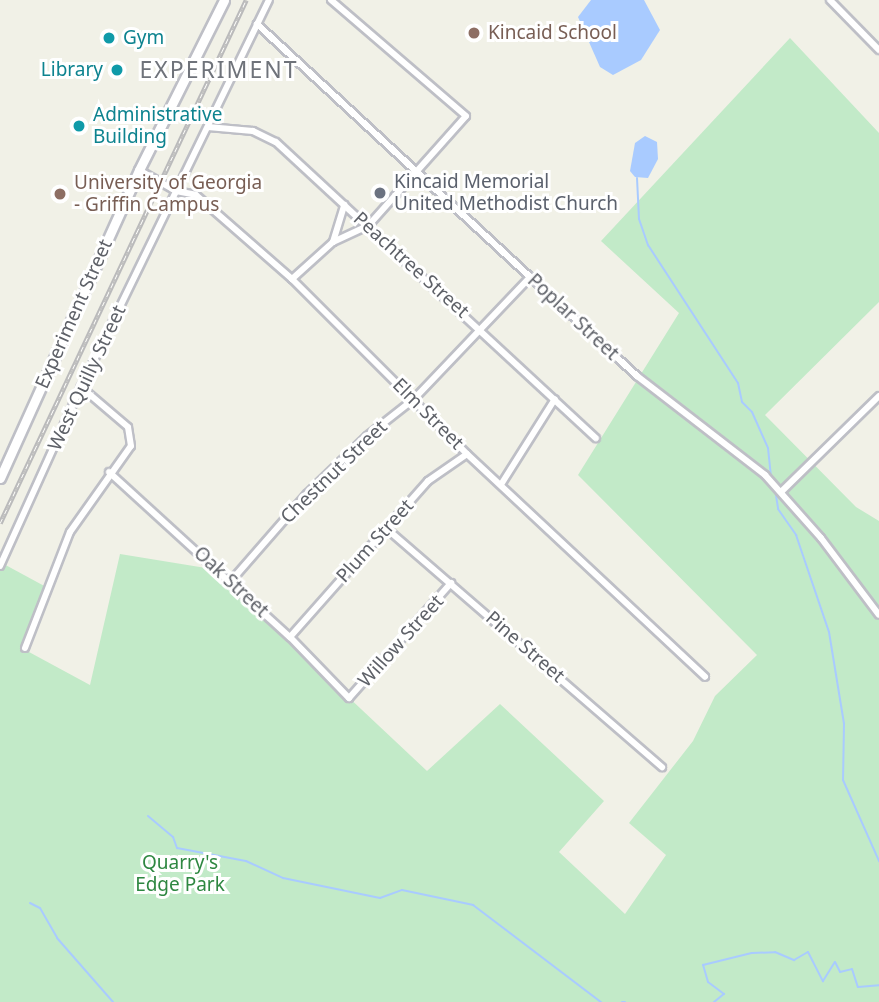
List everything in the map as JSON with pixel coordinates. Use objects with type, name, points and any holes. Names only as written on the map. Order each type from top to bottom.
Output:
[{"type":"main road","name":"Experiment Street","points":[[0,478],[139,170],[224,0]]},
{"type":"street","name":"West Quilly Street","points":[[0,566],[81,387],[269,0]]},
{"type":"street","points":[[292,279],[333,242],[368,226],[466,116],[331,0]]},
{"type":"street","points":[[830,0],[879,50]]},
{"type":"street","name":"Poplar Street","points":[[257,24],[637,376],[749,460],[782,491],[879,615]]},
{"type":"street","name":"Peachtree Street","points":[[208,127],[266,135],[482,330],[596,438]]},
{"type":"street","name":"Elm Street","points":[[139,170],[177,191],[196,195],[292,279],[467,454],[502,483],[705,677]]},
{"type":"street","points":[[333,242],[344,205]]},
{"type":"street","name":"Chestnut Street","points":[[231,581],[307,494],[367,436],[414,399],[530,278]]},
{"type":"street","points":[[25,648],[70,532],[109,472],[131,446],[132,438],[128,427],[81,387]]},
{"type":"street","points":[[782,491],[879,396]]},
{"type":"street","points":[[502,483],[555,399]]},
{"type":"street","name":"Plum Street","points":[[290,637],[428,481],[467,454]]},
{"type":"street","name":"Oak Street","points":[[109,472],[231,581],[349,698]]},
{"type":"street","name":"Pine Street","points":[[387,529],[662,767]]},
{"type":"street","name":"Willow Street","points":[[349,698],[451,583]]},
{"type":"green space","name":"Quarry's Edge Park","points":[[790,38],[879,133],[879,302],[765,415],[856,507],[879,521],[879,1002],[0,1002],[0,562],[48,588],[29,652],[90,685],[120,554],[212,569],[427,771],[500,704],[604,801],[559,852],[625,914],[666,855],[629,823],[693,741],[715,696],[757,655],[578,475],[679,313],[601,241]]},
{"type":"water","points":[[591,0],[644,0],[660,30],[641,60],[613,75],[600,67],[578,17]]},
{"type":"water","points":[[645,136],[657,142],[658,159],[648,178],[635,177],[630,171],[635,143]]},
{"type":"waterway","points":[[637,178],[639,219],[648,245],[738,383],[742,402],[752,412],[768,448],[771,475]]},
{"type":"waterway","points":[[775,489],[778,509],[796,535],[829,632],[844,724],[843,780],[879,861]]},
{"type":"waterway","points":[[148,816],[173,837],[177,848],[246,861],[283,878],[380,898],[402,890],[473,905],[601,1002]]},
{"type":"waterway","points":[[30,903],[40,908],[57,938],[113,1002]]},
{"type":"waterway","points":[[714,1002],[724,994],[708,982],[703,965],[752,953],[775,952],[794,960],[808,952],[823,981],[835,962],[840,972],[852,969],[858,987],[879,985]]},
{"type":"railway","points":[[0,523],[246,0]]},
{"type":"place","name":"Kincaid School","points":[[474,33]]},
{"type":"place","name":"Gym","points":[[109,38]]},
{"type":"place","name":"Library","points":[[117,70]]},
{"type":"place","name":"Administrative Building","points":[[79,126]]},
{"type":"place","name":"Kincaid Memorial United Methodist Church","points":[[380,193]]},
{"type":"place","name":"University of Georgia - Griffin Campus","points":[[60,194]]},
{"type":"district","name":"EXPERIMENT","points":[[219,69]]}]
